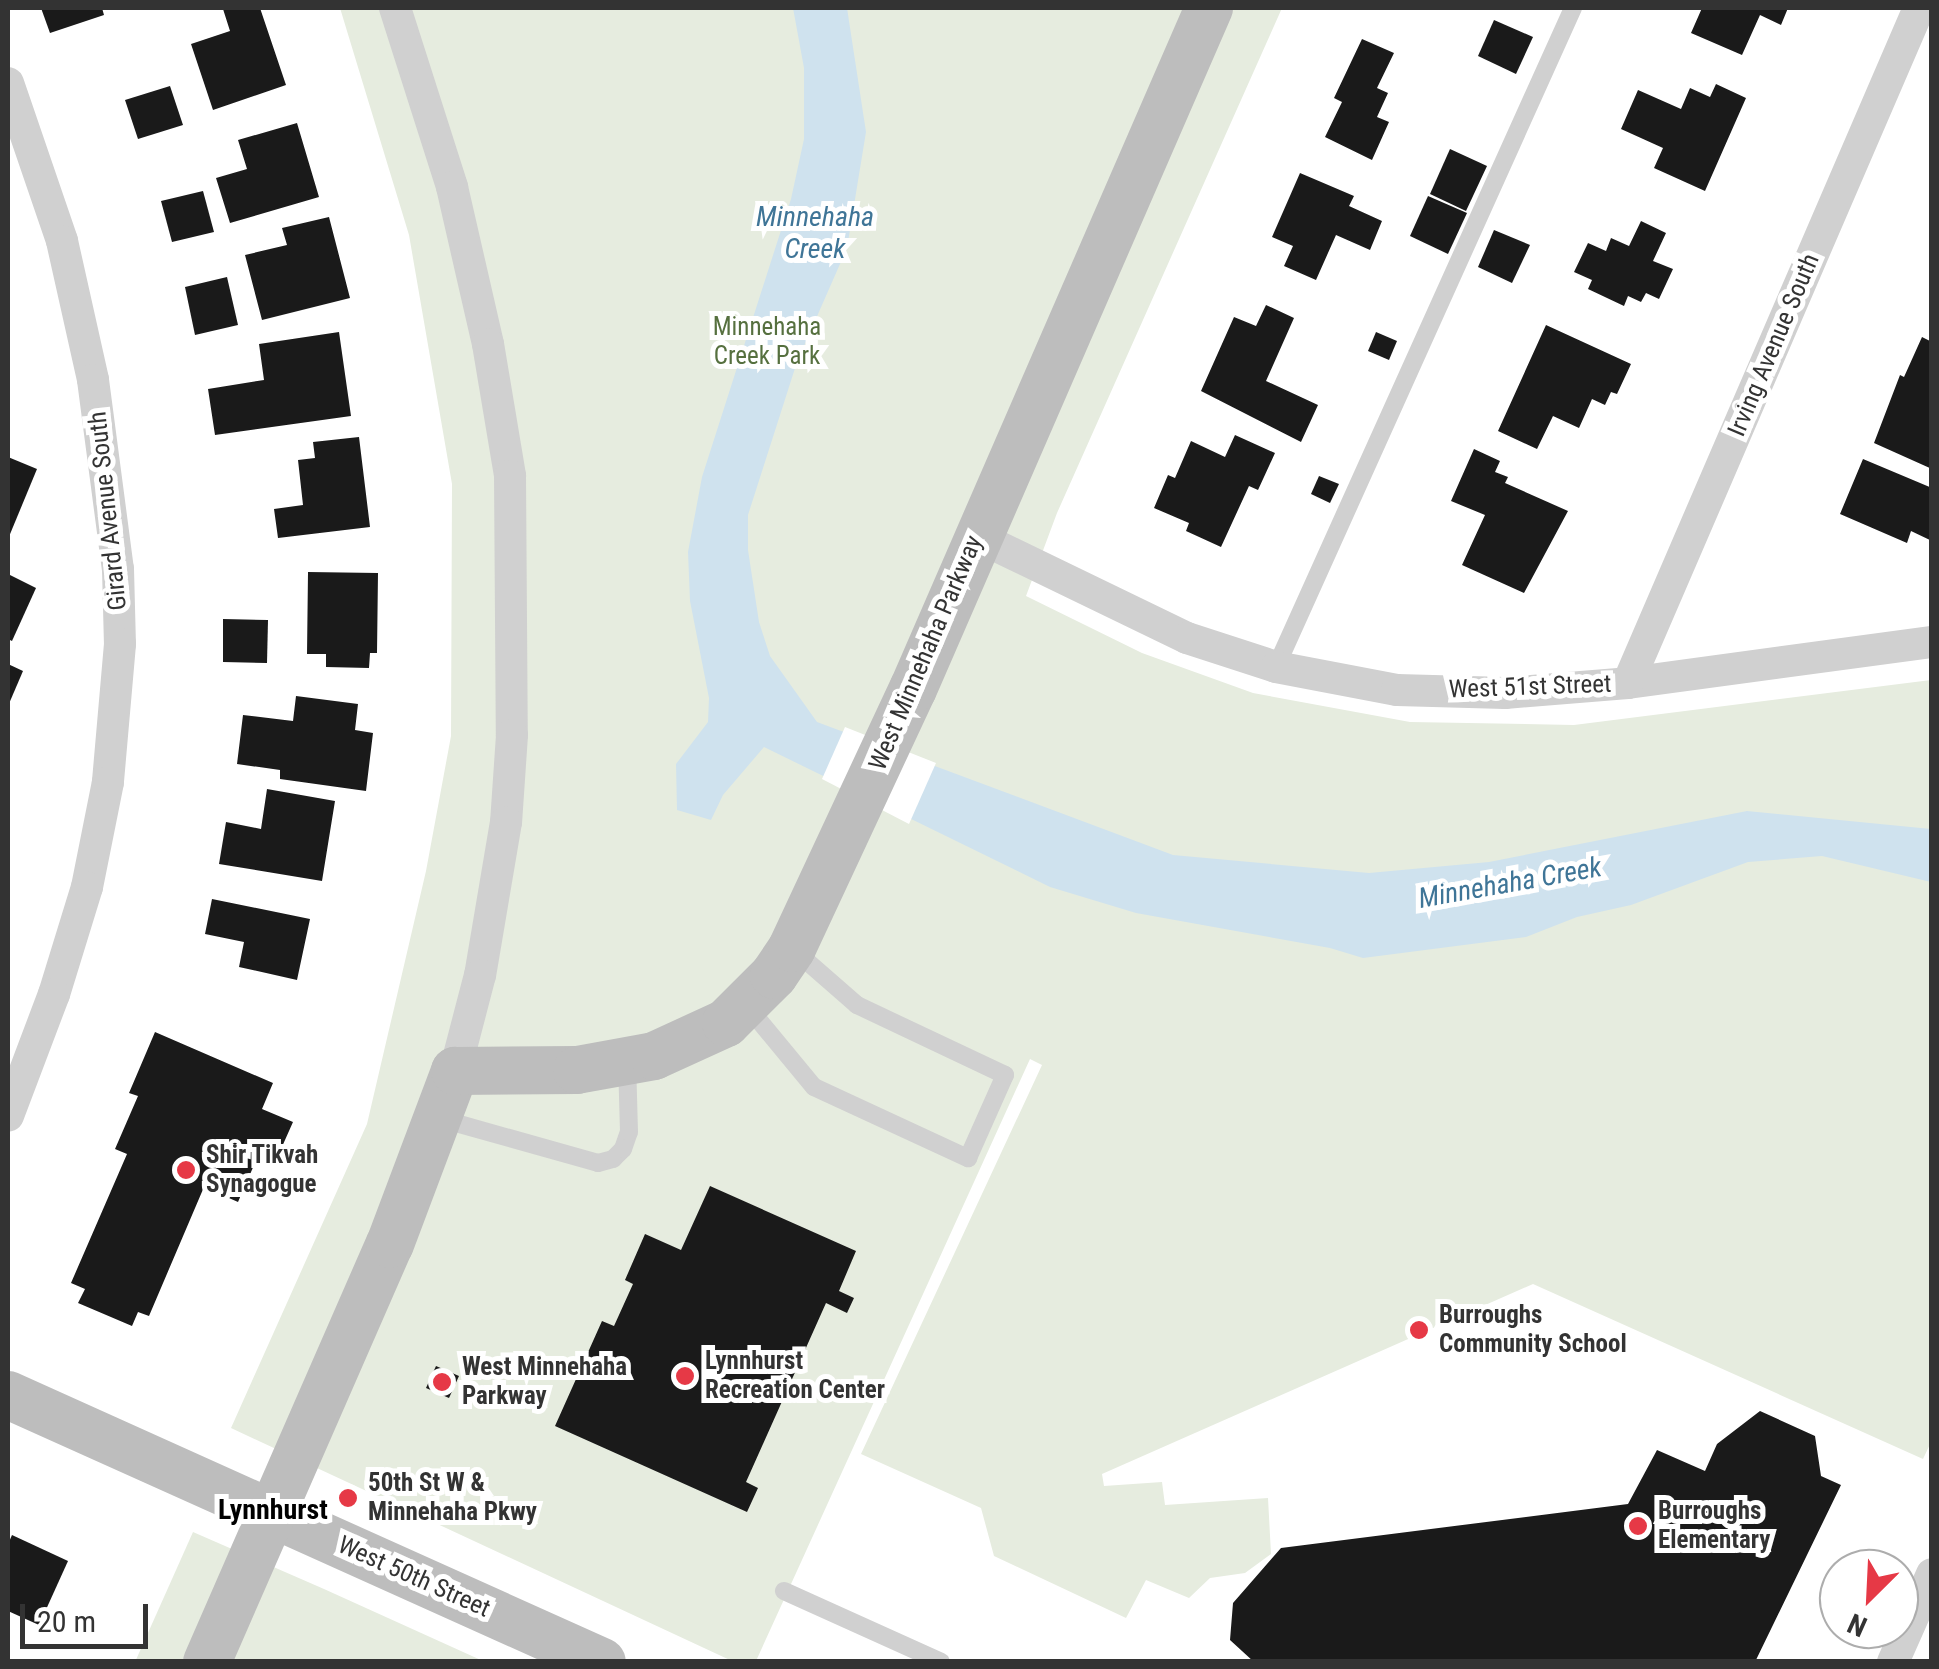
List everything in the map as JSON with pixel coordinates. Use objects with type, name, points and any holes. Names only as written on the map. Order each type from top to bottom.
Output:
[{"type":"street","points":[[207,1662],[390,1244],[455,1071],[480,975],[506,822],[512,735],[510,476],[488,344],[452,188],[395,8]]},
{"type":"street","name":"West Minnehaha Parkway","points":[[455,1071],[577,1070],[627,1062],[695,1040],[746,1005],[792,948],[839,855],[913,689],[976,536],[1208,8]]},
{"type":"street","name":"Irving Avenue South","points":[[1628,683],[1919,8]]},
{"type":"street","name":"Girard Avenue South","points":[[8,83],[62,241],[94,380],[118,569],[120,644],[108,782],[87,888],[54,994],[8,1116]]},
{"type":"street","name":"West 51st Street","points":[[976,536],[1187,638],[1276,667],[1396,690],[1504,694],[1628,683],[1932,642]]},
{"type":"street","name":"West 50th Street","points":[[8,1396],[602,1662]]},
{"type":"street","points":[[1893,1662],[1932,1574]]},
{"type":"lane","points":[[1276,667],[1573,8]]},
{"type":"lane","points":[[746,1005],[814,1087],[968,1158],[1005,1075],[857,1005],[792,948]]},
{"type":"lane","points":[[437,1118],[598,1163],[613,1159],[623,1149],[629,1132],[627,1062]]},
{"type":"lane","points":[[784,1591],[941,1662]]},
{"type":"green space","name":"Minnehaha Creek Park","points":[[340,8],[1282,8],[1057,513],[1026,596],[1142,653],[1253,693],[1410,722],[1574,725],[1931,680],[1932,1440],[1923,1459],[1533,1284],[1102,1474],[1104,1486],[1162,1482],[1165,1505],[1268,1498],[1271,1554],[1245,1573],[1210,1578],[1189,1598],[1146,1580],[1126,1618],[994,1556],[981,1508],[861,1454],[1042,1065],[1030,1059],[756,1661],[732,1661],[231,1428],[367,1124],[426,871],[451,736],[452,484],[409,235]]},
{"type":"green space","points":[[193,1532],[324,1589],[483,1661],[135,1662]]},
{"type":"water","name":"Minnehaha Creek","points":[[793,8],[847,8],[866,132],[847,248],[797,362],[748,515],[748,550],[759,622],[770,656],[817,722],[1173,855],[1369,873],[1489,862],[1747,811],[1931,829],[1931,882],[1822,856],[1748,862],[1631,905],[1577,917],[1526,937],[1363,958],[1330,948],[1136,913],[1050,887],[764,747],[723,795],[711,820],[677,810],[676,764],[708,722],[709,698],[690,601],[688,552],[702,477],[791,199],[804,139],[804,68]]},
{"type":"pier","points":[[845,727],[936,763],[909,824],[822,779]]},
{"type":"building","points":[[41,8],[102,8],[104,15],[50,33]]},
{"type":"building","points":[[260,8],[286,85],[213,110],[191,44],[230,31],[223,9]]},
{"type":"building","points":[[1702,8],[1788,8],[1781,25],[1760,15],[1742,55],[1691,33]]},
{"type":"building","points":[[1494,20],[1533,37],[1516,74],[1478,56]]},
{"type":"building","points":[[1362,39],[1394,53],[1377,88],[1388,93],[1377,117],[1389,122],[1372,160],[1325,137],[1342,102],[1334,98]]},
{"type":"building","points":[[1716,84],[1746,98],[1705,191],[1654,168],[1663,148],[1621,129],[1638,90],[1681,109],[1690,88],[1710,97]]},
{"type":"building","points":[[170,86],[183,125],[138,139],[125,100]]},
{"type":"building","points":[[297,123],[319,197],[230,223],[216,178],[247,169],[238,140]]},
{"type":"building","points":[[1450,149],[1487,166],[1466,211],[1430,194]]},
{"type":"building","points":[[1300,173],[1354,196],[1349,206],[1382,221],[1370,250],[1336,235],[1316,280],[1284,266],[1293,246],[1272,237]]},
{"type":"building","points":[[203,191],[214,232],[172,242],[161,201]]},
{"type":"building","points":[[1428,196],[1467,213],[1448,254],[1410,236]]},
{"type":"building","points":[[329,217],[350,298],[262,320],[245,255],[287,245],[282,228]]},
{"type":"building","points":[[1641,221],[1666,233],[1653,261],[1673,269],[1659,299],[1646,293],[1641,302],[1628,296],[1624,306],[1588,289],[1592,280],[1574,272],[1588,243],[1606,251],[1611,238],[1629,246]]},
{"type":"building","points":[[1494,230],[1530,245],[1512,283],[1478,267]]},
{"type":"building","points":[[227,277],[238,325],[195,335],[185,287]]},
{"type":"building","points":[[1266,305],[1294,318],[1266,381],[1318,405],[1301,442],[1201,391],[1234,317],[1256,326]]},
{"type":"building","points":[[1546,325],[1631,364],[1617,394],[1611,392],[1605,405],[1592,399],[1579,428],[1553,416],[1537,449],[1498,431]]},
{"type":"building","points":[[339,332],[351,416],[215,435],[208,389],[264,380],[259,344]]},
{"type":"building","points":[[1376,332],[1397,341],[1389,360],[1368,351]]},
{"type":"building","points":[[1922,337],[1932,342],[1932,469],[1874,443],[1900,375],[1904,377]]},
{"type":"building","points":[[1235,435],[1275,453],[1258,490],[1249,486],[1221,547],[1186,531],[1189,523],[1154,508],[1168,475],[1175,478],[1191,441],[1225,457]]},
{"type":"building","points":[[359,437],[370,527],[278,538],[274,509],[303,505],[298,460],[315,458],[313,442]]},
{"type":"building","points":[[1474,449],[1500,461],[1495,472],[1508,477],[1505,483],[1568,511],[1524,593],[1462,565],[1485,515],[1451,501]]},
{"type":"building","points":[[8,457],[37,469],[8,539]]},
{"type":"building","points":[[1863,459],[1932,488],[1932,541],[1911,531],[1907,543],[1840,514]]},
{"type":"building","points":[[1319,476],[1339,484],[1330,503],[1311,494]]},
{"type":"building","points":[[308,572],[378,573],[377,653],[370,653],[369,668],[326,667],[326,654],[307,654]]},
{"type":"building","points":[[8,574],[36,588],[12,641],[8,639]]},
{"type":"building","points":[[223,619],[268,620],[267,663],[223,662]]},
{"type":"building","points":[[8,664],[23,671],[8,706]]},
{"type":"building","points":[[296,696],[358,704],[355,730],[373,733],[366,791],[280,779],[280,770],[237,764],[243,715],[293,721]]},
{"type":"building","points":[[267,789],[335,801],[322,881],[219,864],[226,822],[261,829]]},
{"type":"building","points":[[212,899],[310,919],[297,980],[239,967],[244,942],[205,934]]},
{"type":"building","name":"Shir Tikvah Synagogue","points":[[155,1032],[273,1083],[262,1109],[293,1122],[281,1149],[264,1142],[238,1202],[204,1187],[149,1316],[138,1312],[132,1326],[78,1303],[85,1289],[71,1283],[127,1154],[115,1149],[138,1096],[129,1093]]},
{"type":"building","name":"Lynnhurst Recreation Center","points":[[710,1186],[856,1251],[839,1291],[854,1298],[847,1313],[826,1303],[746,1482],[758,1488],[747,1512],[555,1426],[602,1321],[614,1326],[633,1284],[625,1280],[645,1234],[681,1250]]},
{"type":"building","name":"West Minnehaha Parkway","points":[[436,1366],[459,1376],[449,1398],[426,1388]]},
{"type":"building","name":"Burroughs Elementary","points":[[1760,1411],[1815,1436],[1821,1476],[1841,1485],[1755,1662],[1254,1662],[1230,1640],[1233,1603],[1281,1548],[1628,1504],[1657,1450],[1705,1471],[1717,1444]]},
{"type":"building","points":[[12,1535],[68,1561],[39,1625],[8,1611],[8,1544]]},
{"type":"place","name":"Shir Tikvah Synagogue","points":[[186,1170]]},
{"type":"place","name":"Burroughs Community School","points":[[1419,1330]]},
{"type":"place","name":"Lynnhurst Recreation Center","points":[[685,1376]]},
{"type":"place","name":"West Minnehaha Parkway","points":[[442,1382]]},
{"type":"place","name":"50th St W & Minnehaha Pkwy","points":[[348,1498]]},
{"type":"place","name":"Burroughs Elementary","points":[[1638,1526]]},
{"type":"district","name":"Lynnhurst","points":[[273,1510]]}]
